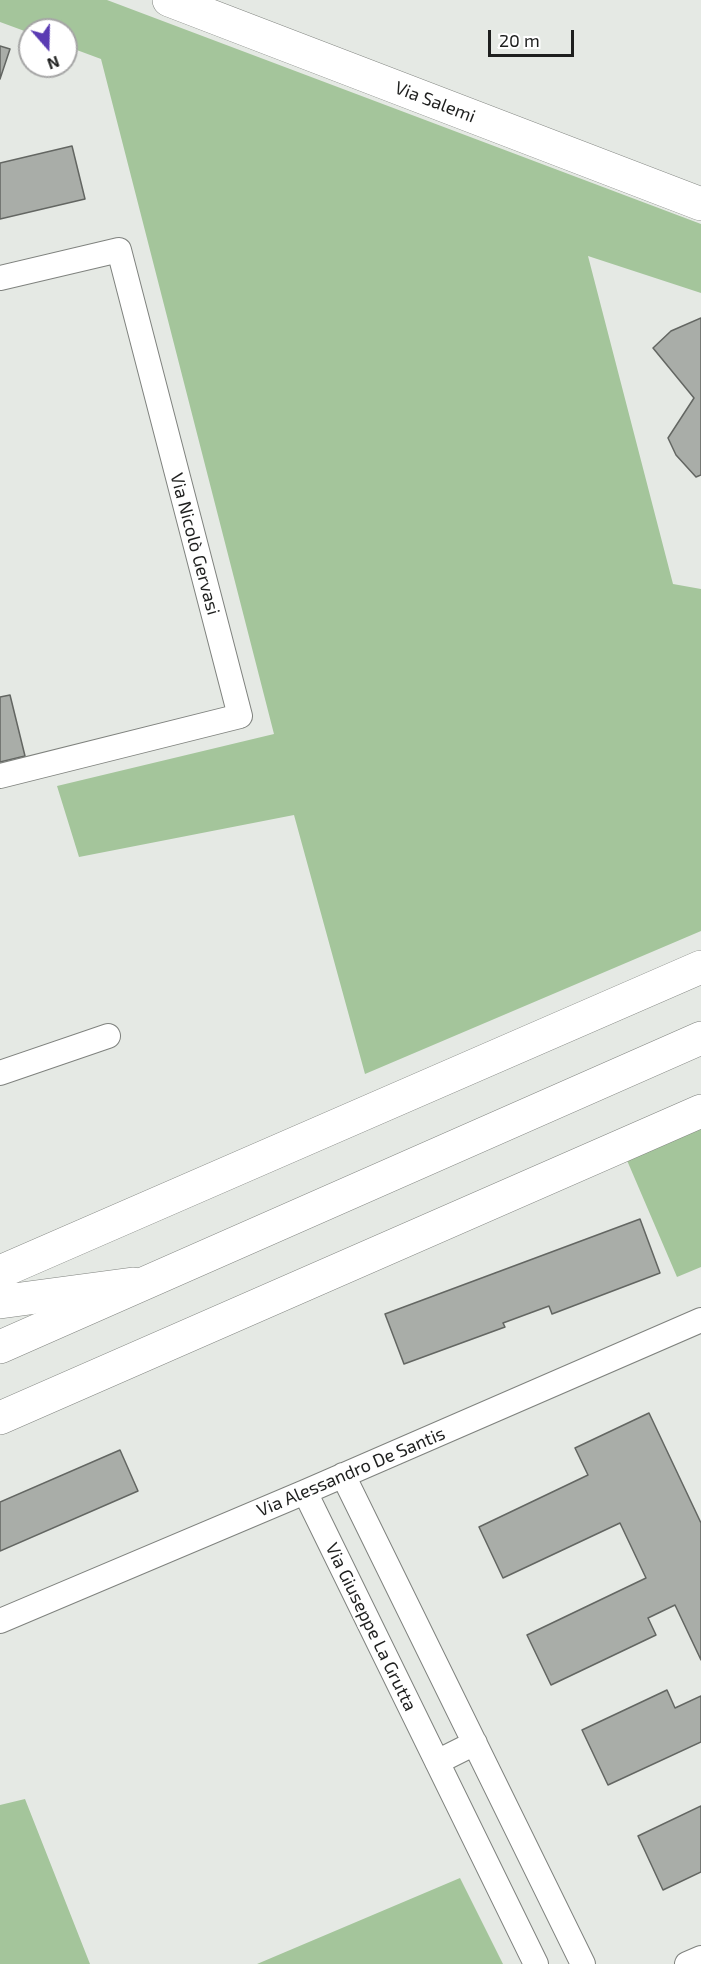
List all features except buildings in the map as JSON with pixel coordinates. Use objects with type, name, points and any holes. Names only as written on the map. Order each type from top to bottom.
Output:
[{"type":"street","name":"Via Salemi","points":[[169,0],[701,204]]},
{"type":"street","name":"Via Nicolò Gervasi","points":[[0,278],[119,250],[240,716],[0,776]]},
{"type":"street","points":[[0,1272],[701,967]]},
{"type":"street","points":[[0,1073],[108,1036]]},
{"type":"street","points":[[0,1347],[701,1038]]},
{"type":"street","points":[[0,1418],[701,1111]]},
{"type":"street","points":[[0,1302],[147,1282]]},
{"type":"street","name":"Via Alessandro De Santis","points":[[0,1621],[305,1492],[701,1320]]},
{"type":"street","points":[[343,1475],[583,1964]]},
{"type":"street","name":"Via Giuseppe La Grutta","points":[[305,1492],[536,1964]]},
{"type":"street","points":[[437,1762],[475,1743]]},
{"type":"street","points":[[687,1964],[701,1958]]},
{"type":"green space","points":[[0,0],[107,0],[701,224],[701,293],[588,256],[673,584],[701,589],[701,931],[365,1074],[294,815],[79,857],[57,786],[274,734],[101,59],[78,50],[78,18],[18,18],[18,29],[0,22]]},
{"type":"green space","points":[[701,1126],[701,1267],[677,1277],[626,1158]]},
{"type":"green space","points":[[25,1799],[90,1964],[0,1964],[0,1805]]},
{"type":"green space","points":[[460,1878],[503,1964],[257,1964]]}]
